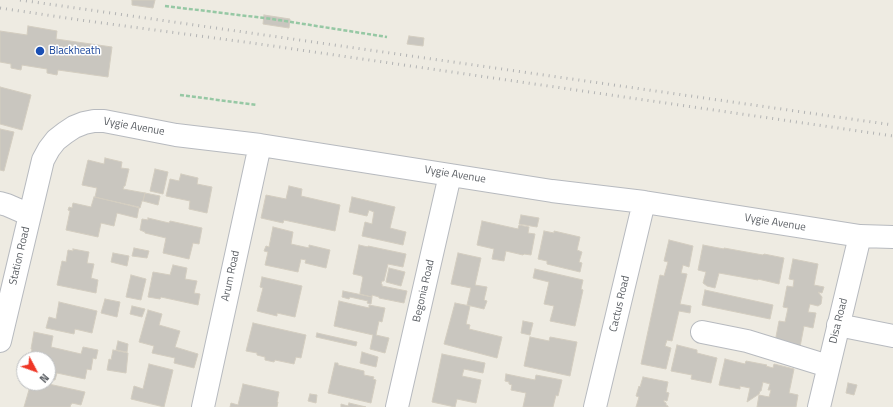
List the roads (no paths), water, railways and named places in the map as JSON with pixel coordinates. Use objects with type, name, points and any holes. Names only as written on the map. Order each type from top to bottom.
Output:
[{"type":"street","name":"Vygie Avenue","points":[[40,171],[43,160],[49,150],[56,140],[65,132],[84,123],[104,121],[176,135],[260,145],[552,191],[644,202],[860,236],[893,237]]},
{"type":"street","name":"Arum Road","points":[[203,407],[260,145]]},
{"type":"street","name":"Station Road","points":[[0,341],[40,171]]},
{"type":"street","name":"Begonia Road","points":[[397,407],[450,175]]},
{"type":"street","name":"Cactus Road","points":[[596,407],[644,202]]},
{"type":"street","points":[[0,203],[30,215]]},
{"type":"street","name":"Disa Road","points":[[819,407],[860,236]]},
{"type":"street","points":[[838,325],[893,336]]},
{"type":"street","points":[[702,332],[747,341],[828,366]]},
{"type":"railway","points":[[20,0],[893,125]]},
{"type":"railway","points":[[0,8],[893,136]]},
{"type":"place","name":"Blackheath","points":[[40,51]]}]
